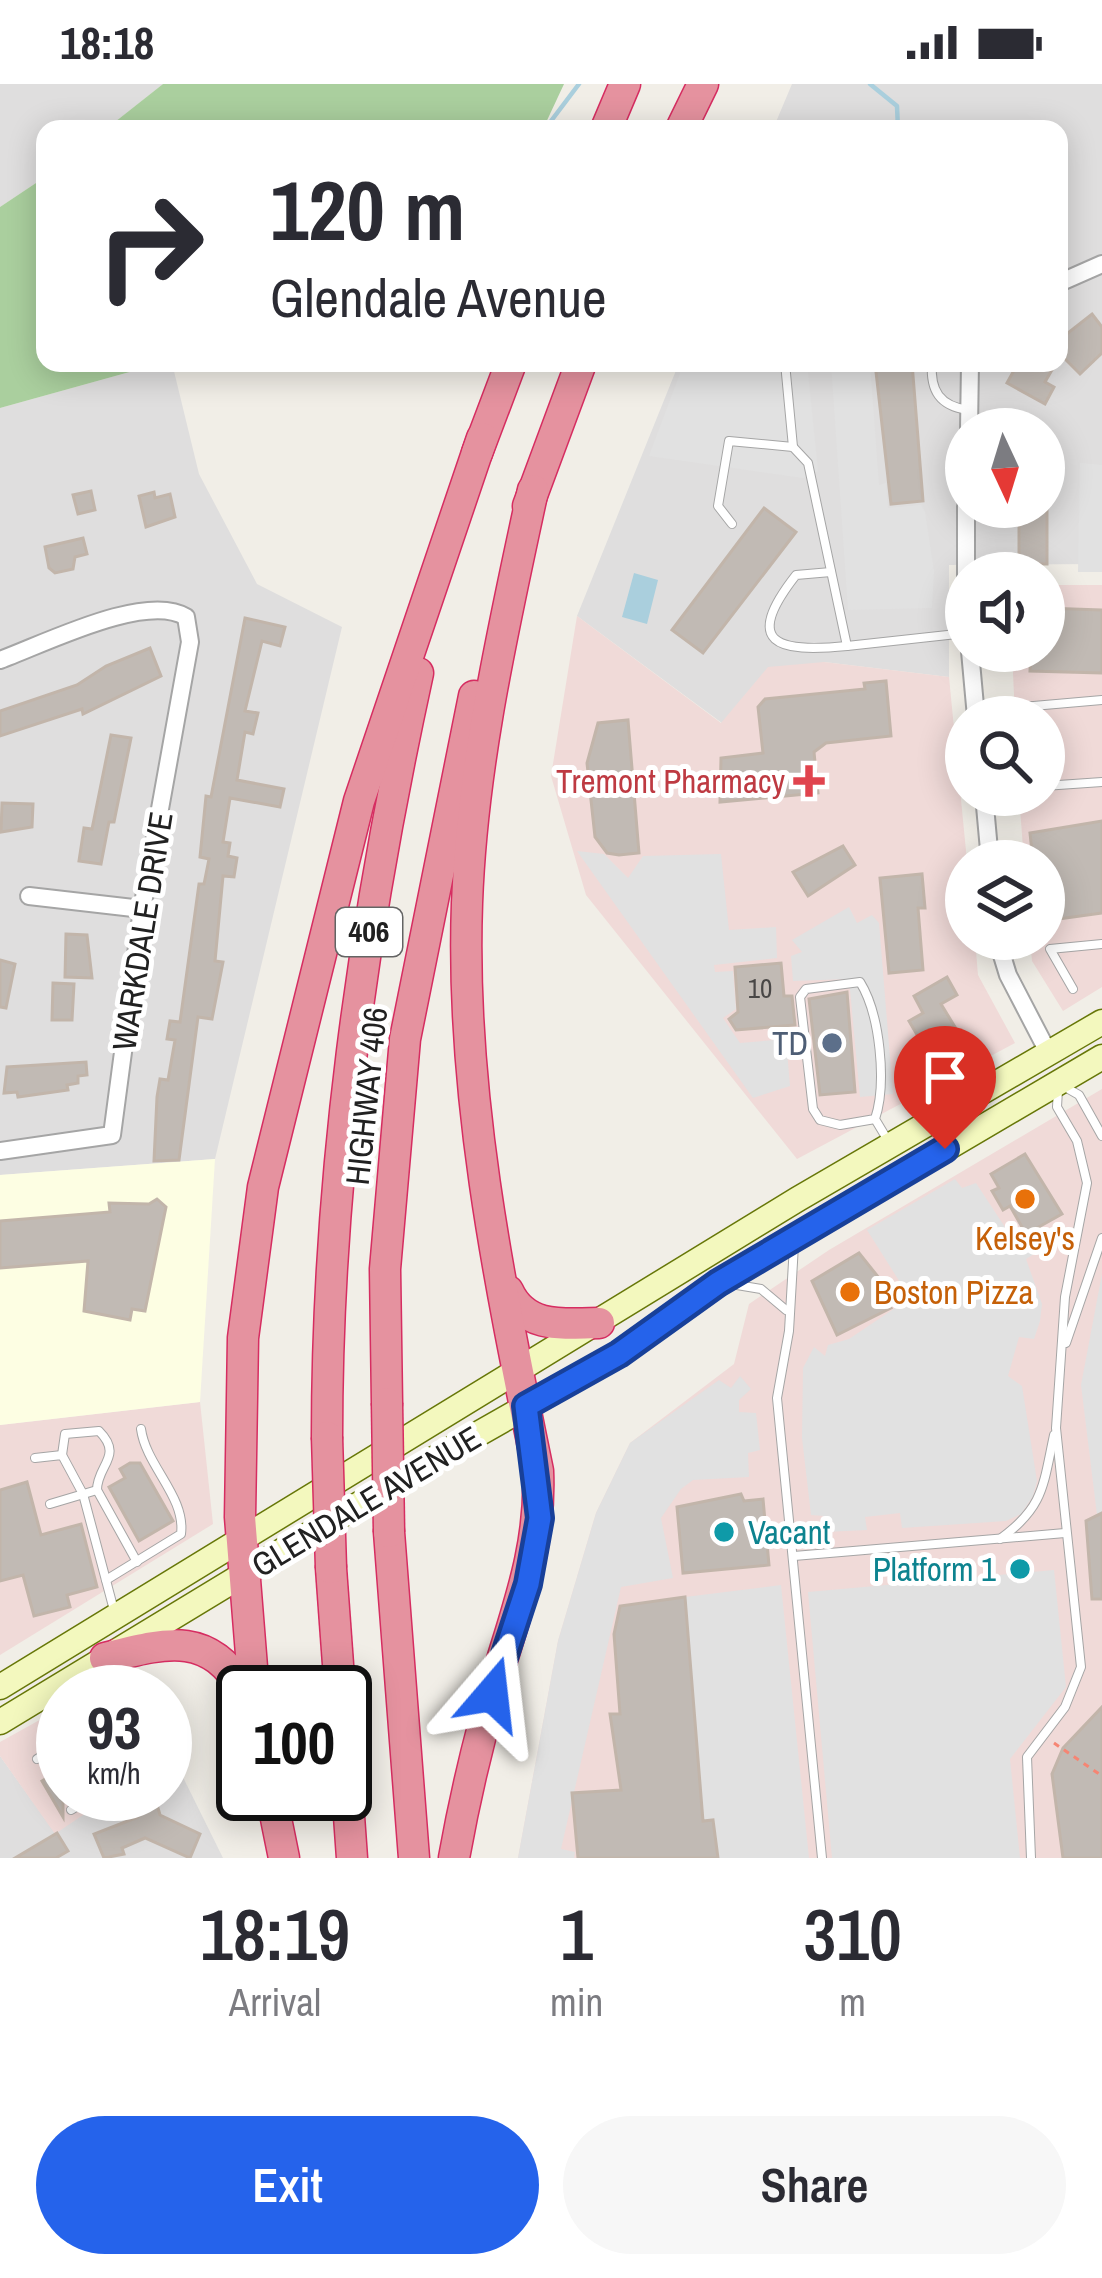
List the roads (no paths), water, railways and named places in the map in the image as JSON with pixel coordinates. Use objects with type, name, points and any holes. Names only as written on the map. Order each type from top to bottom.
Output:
[{"type":"highway","points":[[610,120],[625,84]]},
{"type":"highway","points":[[685,120],[703,84]]},
{"type":"highway","name":"HIGHWAY 406","points":[[338,1665],[327,1437],[327,1307],[338,1153],[370,928],[432,610],[482,437],[507,372]]},
{"type":"highway","name":"HIGHWAY 406","points":[[414,1858],[388,1532],[385,1269],[406,1039],[464,732],[533,490],[578,372]]},
{"type":"highway","points":[[252,1665],[247,1571],[239,1539],[243,1338],[263,1187],[359,801],[482,437]]},
{"type":"highway","points":[[454,1858],[481,1733],[528,1584],[540,1518],[526,1406],[479,1151],[467,904],[480,763],[533,490]]},
{"type":"highway","points":[[501,1274],[514,1305],[542,1323],[599,1323]]},
{"type":"highway","points":[[105,1658],[182,1644],[219,1657],[225,1665]]},
{"type":"highway","points":[[277,1821],[284,1858]]},
{"type":"highway","points":[[349,1821],[352,1858]]},
{"type":"main road","name":"GLENDALE AVENUE","points":[[0,1687],[890,1143],[1102,1022]]},
{"type":"main road","points":[[1048,1052],[1058,1083]]},
{"type":"main road","name":"GLENDALE AVENUE","points":[[94,1665],[619,1354],[718,1283],[1102,1057]]},
{"type":"main road","name":"GLENDALE AVENUE","points":[[0,1722],[36,1700]]},
{"type":"street","points":[[1068,279],[1102,264]]},
{"type":"street","points":[[969,408],[970,372]]},
{"type":"street","name":"WARKDALE DRIVE","points":[[0,660],[135,611],[170,607],[186,616],[190,642],[142,909],[112,1135],[0,1151]]},
{"type":"street","points":[[28,896],[142,909]]},
{"type":"street","points":[[1004,960],[1048,1052]]},
{"type":"lane","points":[[786,372],[793,447],[808,463],[847,646]]},
{"type":"lane","points":[[934,372],[938,397],[950,408]]},
{"type":"lane","points":[[732,524],[718,506],[729,441],[793,447]]},
{"type":"lane","points":[[831,572],[796,575],[771,607],[770,629],[778,642],[797,651],[945,635]]},
{"type":"lane","points":[[1065,704],[1102,700]]},
{"type":"lane","points":[[1065,784],[1102,782]]},
{"type":"lane","points":[[1073,989],[1049,949],[1102,944]]},
{"type":"lane","points":[[860,982],[870,998],[882,1099],[875,1119],[840,1125],[820,1120],[813,1109],[800,997],[806,988],[860,982]]},
{"type":"lane","points":[[999,1540],[1031,1515],[1040,1499],[1056,1428],[1065,1297],[1088,1183],[1077,1141],[1058,1107],[1058,1083],[1079,1095],[1102,1136]]},
{"type":"lane","points":[[875,1119],[890,1143]]},
{"type":"lane","points":[[795,1237],[777,1398],[822,1858]]},
{"type":"lane","points":[[1063,1350],[1085,1300],[1102,1238]]},
{"type":"lane","points":[[718,1283],[761,1289],[787,1310]]},
{"type":"lane","points":[[1031,1858],[1027,1756],[1065,1707],[1082,1667],[1056,1428]]},
{"type":"lane","points":[[106,1580],[181,1534],[183,1517],[144,1451],[141,1429]]},
{"type":"lane","points":[[116,1615],[83,1494],[62,1455],[65,1434],[100,1431],[112,1456],[97,1482],[98,1490],[137,1562]]},
{"type":"lane","points":[[34,1458],[62,1455]]},
{"type":"lane","points":[[50,1504],[98,1490]]},
{"type":"lane","points":[[794,1556],[1065,1533]]},
{"type":"water","points":[[634,573],[658,580],[647,624],[622,617]]},
{"type":"waterway","points":[[552,120],[579,84]]},
{"type":"waterway","points":[[870,84],[897,106],[898,120]]},
{"type":"place","name":"Tremont Pharmacy","points":[[809,781]]},
{"type":"place","name":"TD","points":[[832,1043]]},
{"type":"place","name":"Kelsey's","points":[[1025,1199]]},
{"type":"place","name":"Boston Pizza","points":[[850,1292]]},
{"type":"place","name":"Vacant","points":[[724,1532]]},
{"type":"place","name":"Platform 1","points":[[1020,1569]]}]
